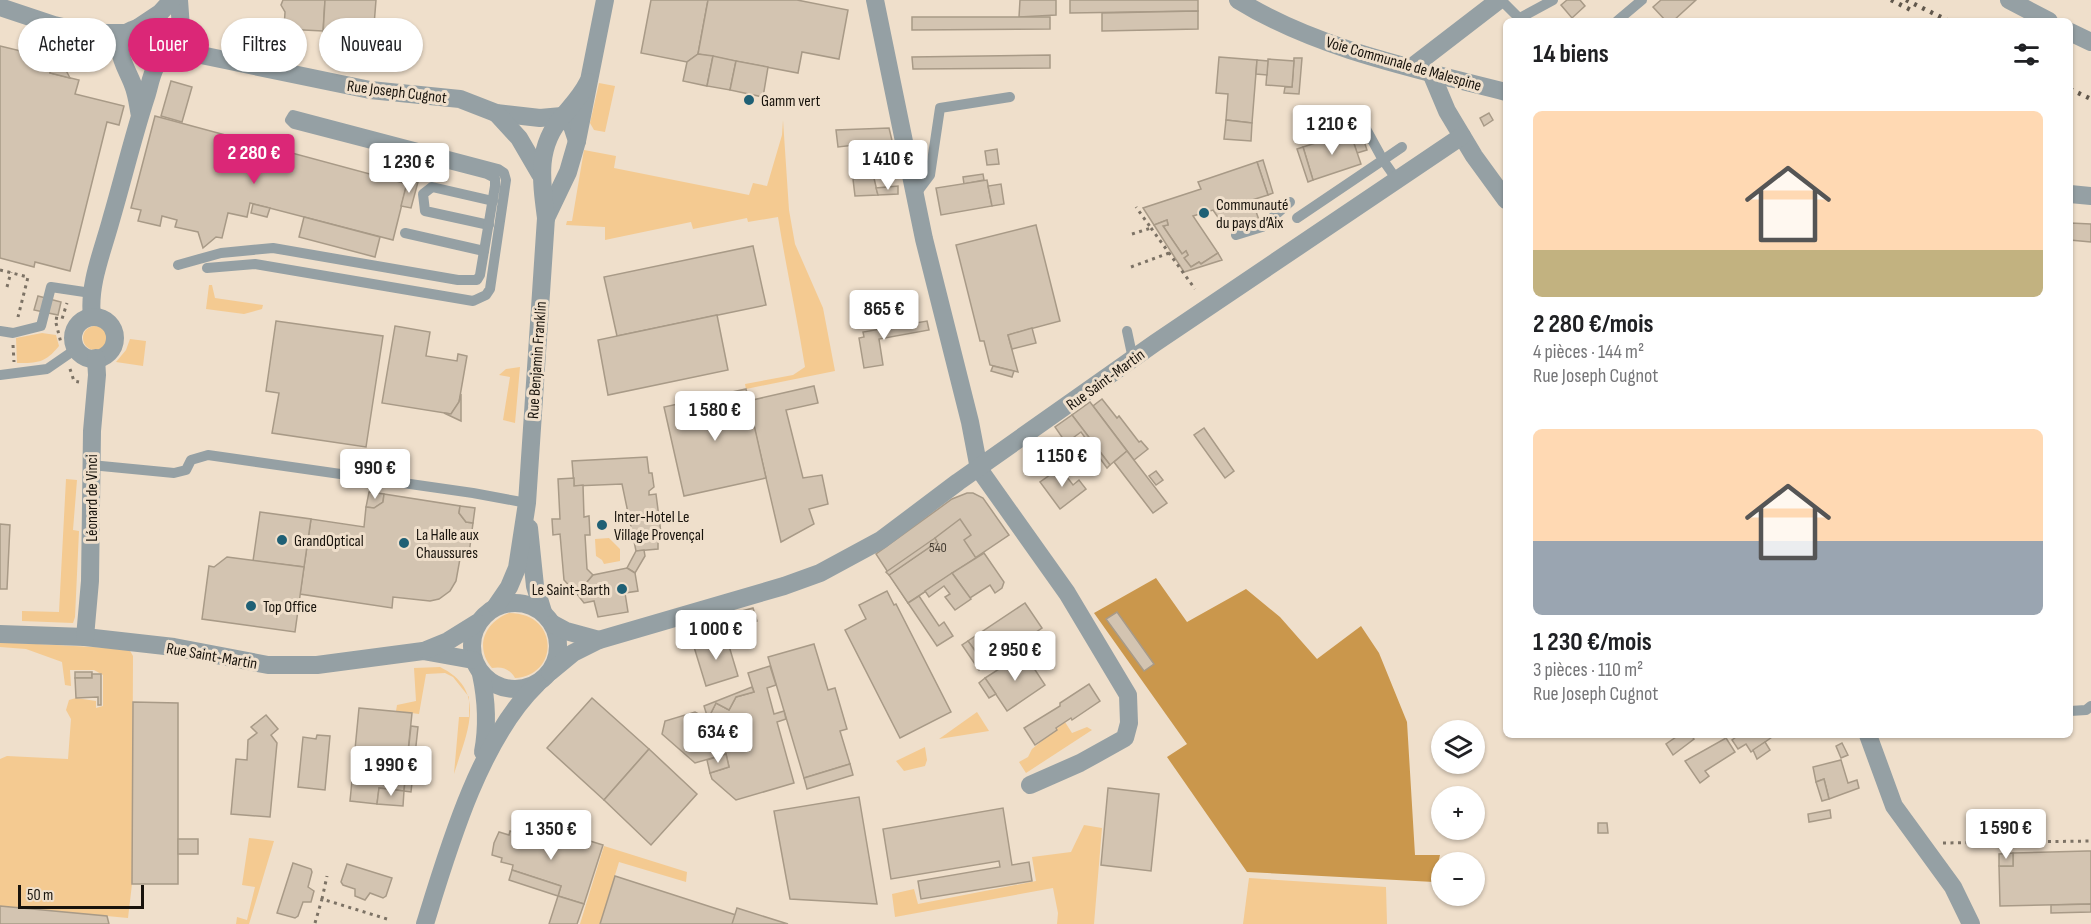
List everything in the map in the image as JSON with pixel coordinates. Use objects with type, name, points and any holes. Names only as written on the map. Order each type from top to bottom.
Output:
[{"type":"street","points":[[152,18],[176,0]]},
{"type":"street","points":[[171,18],[176,0]]},
{"type":"street","points":[[176,0],[179,18]]},
{"type":"street","points":[[546,218],[568,172],[577,141],[584,115],[588,82],[605,0]]},
{"type":"street","points":[[875,0],[915,196],[970,422],[979,469],[1067,593],[1128,695],[1129,723],[1125,738],[1080,763],[1030,784]]},
{"type":"street","name":"Voie Communale de Malespine","points":[[1238,0],[1320,39],[1373,57],[1503,91]]},
{"type":"street","points":[[1412,67],[1500,0]]},
{"type":"street","points":[[2009,0],[2043,18]]},
{"type":"street","points":[[0,7],[33,18]]},
{"type":"street","points":[[2073,33],[2091,42]]},
{"type":"street","points":[[128,35],[119,45],[140,116]]},
{"type":"street","points":[[116,54],[128,63]]},
{"type":"street","name":"Rue Joseph Cugnot","points":[[209,56],[370,90],[460,99],[496,112],[540,118],[562,116]]},
{"type":"street","points":[[92,317],[91,293],[154,72]]},
{"type":"street","points":[[1431,72],[1447,111],[1503,196]]},
{"type":"street","points":[[546,218],[540,174],[542,154],[562,116],[579,98],[588,82]]},
{"type":"street","name":"Rue Joseph Cugnot","points":[[496,112],[519,138],[540,174]]},
{"type":"street","points":[[562,116],[572,126],[577,141]]},
{"type":"street","name":"Rue Saint-Martin","points":[[480,768],[520,700],[573,653],[599,640],[820,573],[881,540],[958,482],[1133,359],[1462,136]]},
{"type":"street","name":"Rue Joseph Cugnot","points":[[519,138],[542,154]]},
{"type":"street","points":[[542,154],[556,159],[571,159]]},
{"type":"street","points":[[2073,194],[2091,196]]},
{"type":"street","name":"Rue Benjamin Franklin","points":[[496,606],[508,589],[517,568],[527,503],[546,218]]},
{"type":"street","points":[[92,317],[106,321],[115,334],[111,350],[104,356],[88,358],[76,349],[74,334],[77,326],[83,320],[92,317]]},
{"type":"street","name":"Léonard de Vinci","points":[[86,637],[90,581],[92,431],[98,375],[96,358]]},
{"type":"street","name":"Rue Benjamin Franklin","points":[[527,503],[535,586],[548,618]]},
{"type":"street","points":[[425,924],[480,768],[488,726],[486,697],[471,641],[477,623],[485,613],[496,606],[512,602],[528,604],[567,631],[599,640]]},
{"type":"street","points":[[477,667],[493,684],[508,689],[523,689],[544,677],[557,657],[558,640],[548,618]]},
{"type":"street","name":"Rue Saint-Martin","points":[[423,651],[448,641],[477,623]]},
{"type":"street","name":"Rue Saint-Martin","points":[[0,634],[86,637],[174,647],[268,665],[317,665],[423,651],[445,653],[477,667]]},
{"type":"street","points":[[1869,738],[1894,806],[1953,887],[1971,924]]},
{"type":"lane","points":[[1500,0],[1519,18]]},
{"type":"lane","points":[[1524,18],[1553,0]]},
{"type":"lane","points":[[1621,18],[1642,0]]},
{"type":"lane","points":[[915,196],[930,175],[940,108],[1010,97]]},
{"type":"lane","points":[[178,265],[221,253],[273,248],[468,281],[477,280],[480,275],[489,225],[495,178],[294,124],[290,120],[293,115],[498,169],[504,173],[506,180],[490,289],[486,295],[473,301],[255,264],[207,268]]},
{"type":"lane","points":[[1366,129],[1397,180]]},
{"type":"lane","points":[[1297,218],[1402,147]]},
{"type":"lane","points":[[489,225],[425,211],[423,194],[432,187],[493,201]]},
{"type":"lane","points":[[1236,236],[1262,227],[1290,202]]},
{"type":"lane","points":[[405,233],[484,251]]},
{"type":"lane","points":[[0,331],[13,333],[41,326],[51,287],[91,293]]},
{"type":"lane","points":[[1127,331],[1133,359]]},
{"type":"lane","points":[[0,375],[47,369],[76,349]]},
{"type":"lane","points":[[91,465],[174,473],[186,470],[191,460],[208,455],[461,491],[527,503]]},
{"type":"lane","points":[[2073,711],[2086,710],[2091,706]]},
{"type":"path","points":[[1136,207],[1196,289]]},
{"type":"path","points":[[1132,234],[1151,228]]},
{"type":"path","points":[[1131,267],[1169,253]]},
{"type":"path","points":[[0,270],[28,277]]},
{"type":"path","points":[[8,287],[11,272]]},
{"type":"path","points":[[1920,843],[2091,841]]},
{"type":"path","points":[[315,923],[327,876]]},
{"type":"path","points":[[322,899],[387,919]]},
{"type":"shaded area","points":[[599,83],[615,86],[605,132],[594,130],[590,123]]},
{"type":"shaded area","points":[[783,120],[789,210],[795,244],[823,308],[835,371],[746,389],[745,384],[793,375],[805,367],[778,217],[748,222],[747,218],[693,229],[691,222],[605,240],[605,227],[566,225],[567,221],[572,221],[584,150],[616,156],[614,168],[749,195],[753,183],[767,186],[782,135]]},
{"type":"shaded area","points":[[209,285],[212,285],[215,298],[263,305],[262,309],[244,314],[206,309]]},
{"type":"shaded area","points":[[95,326],[100,327],[106,333],[106,343],[100,349],[95,350],[90,349],[84,343],[83,338],[84,333],[90,327]]},
{"type":"shaded area","points":[[42,333],[56,335],[59,346],[41,361],[17,363],[16,338]]},
{"type":"shaded area","points":[[130,339],[146,341],[143,366],[116,362],[126,350]]},
{"type":"shaded area","points":[[520,367],[515,423],[503,420],[510,377],[499,375],[506,369]]},
{"type":"shaded area","points":[[66,479],[77,480],[73,530],[79,531],[75,617],[73,623],[22,621],[22,611],[59,612]]},
{"type":"shaded area","points":[[609,538],[620,549],[620,561],[604,564],[596,556],[595,539]]},
{"type":"shaded area","points":[[1156,578],[1187,622],[1246,589],[1280,617],[1317,659],[1361,626],[1379,653],[1407,722],[1415,855],[1431,855],[1431,882],[1247,872],[1167,757],[1187,744],[1094,613]]},
{"type":"shaded area","points":[[509,613],[526,616],[538,623],[545,633],[548,645],[546,657],[540,667],[529,675],[515,678],[505,669],[492,668],[484,652],[483,644],[488,629],[494,622]]},
{"type":"shaded area","points":[[0,642],[129,649],[133,656],[132,884],[128,918],[0,906],[0,759],[7,756],[68,759],[71,719],[66,710],[69,700],[76,698],[96,701],[96,708],[103,706],[103,675],[94,670],[70,670],[71,686],[65,685],[62,662],[26,649],[0,647]]},
{"type":"shaded area","points":[[440,667],[455,677],[465,688],[467,694],[453,677],[445,673],[426,674],[419,714],[396,711],[397,705],[416,701],[414,668]]},
{"type":"shaded area","points":[[469,701],[470,714],[468,729],[454,774],[459,717],[469,717]]},
{"type":"shaded area","points":[[977,712],[989,731],[939,739]]},
{"type":"shaded area","points":[[1065,722],[1072,733],[1087,727],[1092,730],[1026,773],[1019,762],[1028,757],[1032,749]]},
{"type":"shaded area","points":[[925,747],[927,760],[925,766],[904,771],[896,761]]},
{"type":"shaded area","points":[[1084,825],[1102,828],[1094,924],[1057,924],[1058,913],[1053,888],[895,917],[892,894],[914,889],[918,904],[1036,881],[1032,857],[1071,852]]},
{"type":"shaded area","points":[[249,838],[274,841],[249,924],[236,924],[237,917],[247,920],[255,887],[242,885]]},
{"type":"shaded area","points":[[604,846],[687,872],[686,882],[619,862],[600,924],[580,924]]},
{"type":"shaded area","points":[[1249,878],[1386,887],[1387,924],[1243,924]]},
{"type":"building","points":[[283,0],[325,0],[324,18],[319,18],[319,31],[307,30],[307,18],[285,18],[285,12],[281,5]]},
{"type":"building","points":[[325,0],[376,0],[375,18],[324,18]]},
{"type":"building","points":[[651,0],[708,0],[698,54],[687,62],[641,53]]},
{"type":"building","points":[[708,0],[797,0],[848,10],[839,59],[802,52],[798,73],[698,54]]},
{"type":"building","points":[[1020,0],[1056,0],[1056,15],[1019,17]]},
{"type":"building","points":[[1070,0],[1198,0],[1198,11],[1070,13]]},
{"type":"building","points":[[1567,0],[1580,0],[1585,6],[1572,18],[1561,5]]},
{"type":"building","points":[[1661,0],[1696,0],[1676,18],[1663,18],[1653,7]]},
{"type":"building","points":[[1198,11],[1198,29],[1102,31],[1102,13]]},
{"type":"building","points":[[912,17],[1050,17],[1050,29],[912,30]]},
{"type":"building","points":[[0,46],[18,50],[18,72],[50,72],[79,80],[75,94],[124,106],[119,125],[107,122],[70,271],[35,262],[34,267],[0,258]]},
{"type":"building","points":[[698,54],[713,56],[707,86],[683,81],[687,62]]},
{"type":"building","points":[[1050,55],[1050,68],[913,69],[912,57]]},
{"type":"building","points":[[713,56],[736,61],[730,90],[707,86]]},
{"type":"building","points":[[1219,57],[1257,60],[1252,123],[1226,120],[1228,94],[1216,93]]},
{"type":"building","points":[[1294,58],[1302,58],[1299,94],[1284,93],[1285,87],[1292,87]]},
{"type":"building","points":[[1268,59],[1294,61],[1292,87],[1266,85]]},
{"type":"building","points":[[1257,60],[1268,61],[1267,75],[1256,74]]},
{"type":"building","points":[[736,61],[768,67],[763,97],[730,90]]},
{"type":"building","points":[[67,72],[70,78],[50,73]]},
{"type":"building","points":[[171,81],[192,87],[182,122],[161,116]]},
{"type":"building","points":[[1489,113],[1493,120],[1484,126],[1480,118]]},
{"type":"building","points":[[155,116],[407,184],[393,240],[250,203],[247,217],[228,213],[222,238],[216,237],[203,248],[198,232],[175,227],[177,220],[162,216],[160,226],[138,221],[141,210],[131,208]]},
{"type":"building","points":[[1226,120],[1252,123],[1251,141],[1224,139]]},
{"type":"building","points":[[889,128],[900,174],[889,177],[881,142],[838,147],[836,130]]},
{"type":"building","points":[[1360,129],[1367,150],[1357,153],[1350,132]]},
{"type":"building","points":[[1350,132],[1361,164],[1313,180],[1303,147]]},
{"type":"building","points":[[881,142],[882,149],[854,153],[853,146]]},
{"type":"building","points":[[1303,147],[1313,180],[1308,182],[1297,149]]},
{"type":"building","points":[[997,149],[999,164],[987,165],[985,151]]},
{"type":"building","points":[[1263,160],[1273,193],[1268,195],[1257,162]]},
{"type":"building","points":[[1257,162],[1268,195],[1252,200],[1259,220],[1227,230],[1213,210],[1193,216],[1218,253],[1201,264],[1199,262],[1191,267],[1184,258],[1188,255],[1186,251],[1182,254],[1163,226],[1168,225],[1167,220],[1154,225],[1143,208],[1201,189],[1198,182]]},
{"type":"building","points":[[873,174],[878,195],[855,196],[853,179]]},
{"type":"building","points":[[983,174],[984,180],[964,184],[963,177]]},
{"type":"building","points":[[408,179],[418,182],[411,208],[401,206]]},
{"type":"building","points":[[987,180],[992,206],[941,215],[936,188]]},
{"type":"building","points":[[1001,184],[1004,204],[992,206],[988,186]]},
{"type":"building","points":[[898,186],[898,194],[878,195],[876,188]]},
{"type":"building","points":[[253,204],[270,208],[267,217],[251,213]]},
{"type":"building","points":[[304,217],[380,237],[375,257],[299,237]]},
{"type":"building","points":[[1167,220],[1168,225],[1163,226],[1182,254],[1186,251],[1188,255],[1184,258],[1191,267],[1199,262],[1201,264],[1218,253],[1222,260],[1184,272],[1154,225]]},
{"type":"building","points":[[2073,223],[2091,224],[2091,242],[2073,240]]},
{"type":"building","points":[[1036,225],[1060,321],[1008,335],[1018,372],[990,365],[984,341],[980,341],[956,245]]},
{"type":"building","points":[[753,246],[766,305],[617,336],[604,277]]},
{"type":"building","points":[[38,296],[61,302],[58,315],[34,310]]},
{"type":"building","points":[[717,315],[728,370],[608,395],[598,340]]},
{"type":"building","points":[[276,321],[383,336],[366,447],[272,433],[279,393],[266,391]]},
{"type":"building","points":[[927,321],[929,330],[879,339],[883,365],[864,368],[859,338],[864,337],[863,332]]},
{"type":"building","points":[[395,326],[430,332],[426,356],[457,361],[458,354],[467,356],[459,402],[451,414],[382,403]]},
{"type":"building","points":[[1032,328],[1036,343],[1012,349],[1008,335]]},
{"type":"building","points":[[993,366],[1014,371],[1012,377],[991,371]]},
{"type":"building","points":[[814,386],[818,403],[786,410],[803,478],[822,475],[828,504],[809,509],[814,524],[781,542],[748,401]]},
{"type":"building","points":[[746,389],[766,478],[684,496],[664,407]]},
{"type":"building","points":[[461,394],[461,421],[444,413],[451,414]]},
{"type":"building","points":[[1102,399],[1139,442],[1141,441],[1148,449],[1134,460],[1093,406]]},
{"type":"building","points":[[1090,402],[1127,451],[1110,465],[1072,415]]},
{"type":"building","points":[[1072,415],[1110,465],[1107,468],[1081,432],[1066,443],[1055,427]]},
{"type":"building","points":[[1204,428],[1234,471],[1225,478],[1194,435]]},
{"type":"building","points":[[1127,451],[1167,503],[1153,513],[1114,462]]},
{"type":"building","points":[[647,457],[654,487],[649,491],[649,495],[656,494],[662,541],[658,541],[658,549],[636,551],[622,484],[574,486],[572,461]]},
{"type":"building","points":[[1060,468],[1073,485],[1079,480],[1086,489],[1060,509],[1040,482]]},
{"type":"building","points":[[1156,471],[1163,480],[1156,485],[1149,476]]},
{"type":"building","points":[[574,478],[574,486],[583,485],[584,517],[589,516],[590,535],[585,535],[587,569],[593,575],[577,594],[564,580],[560,534],[553,535],[552,519],[560,519],[558,479]]},
{"type":"building","points":[[369,492],[384,494],[383,502],[374,508],[366,507]]},
{"type":"building","points":[[967,493],[983,498],[1009,535],[908,603],[876,554],[952,499]]},
{"type":"building","points":[[384,494],[460,506],[459,513],[466,522],[473,523],[469,554],[461,553],[456,581],[450,591],[439,599],[430,601],[393,597],[392,608],[300,594],[311,519],[364,527],[366,507],[374,508],[383,502]]},
{"type":"building","points":[[460,506],[475,508],[473,523],[466,522],[459,513]]},
{"type":"building","name":"GrandOptical","points":[[260,512],[311,519],[304,567],[253,561]]},
{"type":"building","points":[[960,519],[971,535],[964,540],[976,558],[908,603],[889,575],[937,542],[935,538]]},
{"type":"building","points":[[0,524],[10,525],[7,589],[0,589]]},
{"type":"building","points":[[935,538],[937,542],[889,575],[886,572]]},
{"type":"building","points":[[644,550],[645,556],[635,573],[627,568],[636,551]]},
{"type":"building","points":[[984,553],[1004,582],[1002,588],[995,593],[990,585],[970,598],[952,573]]},
{"type":"building","points":[[227,557],[304,567],[295,632],[202,619],[209,566],[214,567]]},
{"type":"building","points":[[627,568],[635,573],[638,591],[625,593],[628,612],[598,617],[594,601],[584,603],[577,594],[593,575]]},
{"type":"building","points":[[952,573],[971,599],[955,610],[945,597],[950,594],[944,586],[929,597],[925,591]]},
{"type":"building","points":[[887,591],[894,605],[896,604],[951,712],[900,738],[845,630],[866,619],[859,605]]},
{"type":"building","points":[[919,596],[939,626],[944,622],[953,636],[937,646],[908,603]]},
{"type":"building","points":[[1025,603],[1042,628],[986,666],[968,641]]},
{"type":"building","points":[[753,608],[757,621],[742,626],[738,612]]},
{"type":"building","points":[[738,612],[742,626],[723,631],[719,617]]},
{"type":"building","points":[[1117,612],[1154,664],[1144,671],[1106,619]]},
{"type":"building","points":[[726,636],[738,676],[706,686],[694,647]]},
{"type":"building","points":[[968,641],[986,666],[979,670],[962,645]]},
{"type":"building","points":[[814,644],[828,690],[835,688],[847,729],[840,731],[850,764],[804,778],[768,657]]},
{"type":"building","points":[[1024,653],[1045,685],[1007,711],[985,678]]},
{"type":"building","points":[[770,666],[776,685],[767,688],[774,714],[784,711],[786,719],[777,722],[794,783],[736,800],[712,779],[710,773],[729,767],[726,754],[695,763],[662,734],[665,721],[695,712],[708,719],[716,703],[729,710],[736,697],[754,692],[748,673]]},
{"type":"building","points":[[75,672],[92,672],[92,678],[75,678]]},
{"type":"building","points":[[92,674],[101,674],[101,705],[98,705],[98,697],[76,698],[75,678],[92,678]]},
{"type":"building","points":[[985,678],[996,694],[989,698],[979,683]]},
{"type":"building","points":[[1089,684],[1100,701],[1056,728],[1057,730],[1035,745],[1024,728],[1060,706],[1060,703]]},
{"type":"building","points":[[752,687],[754,692],[736,697],[729,710],[716,703],[708,719],[704,706]]},
{"type":"building","points":[[592,698],[649,749],[604,800],[547,748]]},
{"type":"building","points":[[133,702],[178,703],[178,884],[132,884]]},
{"type":"building","points":[[359,708],[412,713],[404,791],[379,788],[377,804],[350,801]]},
{"type":"building","points":[[266,715],[278,729],[271,735],[277,743],[270,817],[231,814],[236,759],[247,760],[248,740],[257,733],[251,727]]},
{"type":"building","points":[[411,726],[418,727],[411,792],[404,791]]},
{"type":"building","points":[[317,735],[330,736],[325,790],[298,787],[303,737],[316,739]]},
{"type":"building","points":[[1675,738],[1694,739],[1673,755],[1666,744]]},
{"type":"building","points":[[1726,738],[1735,752],[1705,771],[1709,776],[1700,783],[1685,761]]},
{"type":"building","points":[[1735,738],[1771,738],[1751,752],[1746,744],[1738,749],[1732,740]]},
{"type":"building","points":[[1765,742],[1770,750],[1757,759],[1753,750]]},
{"type":"building","points":[[1842,743],[1848,755],[1841,758],[1836,746]]},
{"type":"building","points":[[649,749],[697,794],[651,845],[604,800]]},
{"type":"building","points":[[726,754],[729,767],[710,773],[707,760]]},
{"type":"building","points":[[1841,760],[1848,783],[1857,780],[1859,788],[1829,799],[1824,779],[1816,782],[1813,767]]},
{"type":"building","points":[[850,764],[853,775],[807,789],[804,778]]},
{"type":"building","points":[[1824,779],[1829,799],[1822,801],[1816,782]]},
{"type":"building","points":[[379,788],[404,791],[403,806],[377,804]]},
{"type":"building","points":[[1108,788],[1159,794],[1151,871],[1101,865]]},
{"type":"building","points":[[859,797],[877,904],[790,899],[774,811]]},
{"type":"building","points":[[1003,808],[1012,865],[1029,862],[1032,881],[921,899],[918,881],[1000,867],[999,861],[891,879],[883,829]]},
{"type":"building","points":[[1830,810],[1831,818],[1809,822],[1808,814]]},
{"type":"building","points":[[527,821],[577,837],[574,846],[525,830]]},
{"type":"building","points":[[1598,823],[1607,823],[1608,833],[1598,833]]},
{"type":"building","points":[[525,830],[574,846],[577,837],[603,845],[584,904],[558,896],[561,886],[512,870],[513,865],[501,862],[502,858],[492,855],[499,832],[509,835],[510,831],[523,835]]},
{"type":"building","points":[[178,839],[198,839],[198,854],[178,854]]},
{"type":"building","points":[[2091,851],[2091,904],[2000,906],[1999,866],[2013,866],[2013,853]]},
{"type":"building","points":[[2013,853],[2013,866],[1999,866],[1999,854]]},
{"type":"building","points":[[293,863],[311,869],[308,887],[314,891],[311,902],[303,902],[295,918],[277,913]]},
{"type":"building","points":[[347,864],[392,878],[386,896],[383,898],[370,893],[365,900],[355,896],[355,889],[341,882]]},
{"type":"building","points":[[512,870],[561,886],[558,896],[509,880]]},
{"type":"building","points":[[615,876],[736,915],[733,924],[600,924]]},
{"type":"building","points":[[558,896],[584,904],[577,924],[549,924]]},
{"type":"building","points":[[2091,904],[2091,912],[2051,913],[2051,905]]},
{"type":"building","points":[[0,906],[107,916],[109,924],[0,924]]},
{"type":"building","points":[[737,908],[788,924],[732,924]]},
{"type":"railway","points":[[1891,0],[1913,11]]},
{"type":"railway","points":[[1906,0],[1943,18]]},
{"type":"railway","points":[[2073,90],[2091,99]]},
{"type":"place","name":"Gamm vert","points":[[749,100]]},
{"type":"place","name":"Communauté du pays d’Aix","points":[[1204,213]]},
{"type":"place","name":"Inter-Hotel Le Village Provençal","points":[[602,525]]},
{"type":"place","name":"GrandOptical","points":[[282,540]]},
{"type":"place","name":"La Halle aux Chaussures","points":[[404,543]]},
{"type":"place","name":"Le Saint-Barth","points":[[622,589]]},
{"type":"place","name":"Top Office","points":[[251,606]]}]
